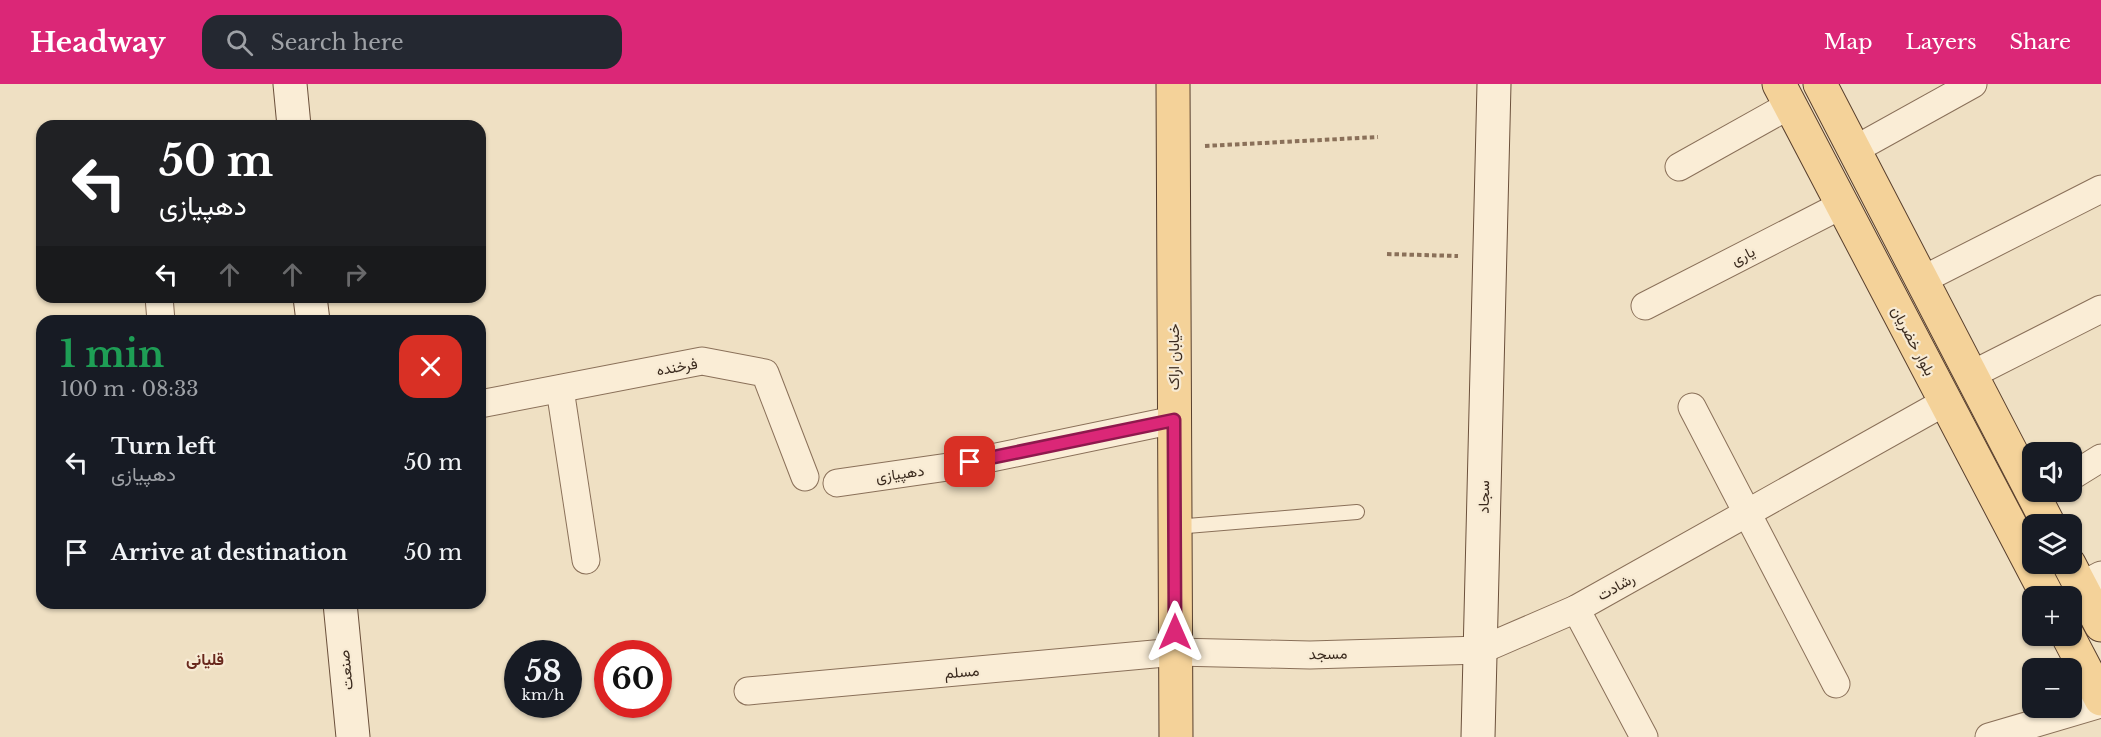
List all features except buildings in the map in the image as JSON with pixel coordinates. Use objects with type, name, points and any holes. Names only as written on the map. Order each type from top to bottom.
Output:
[{"type":"main road","name":"خیابان اراک","points":[[1173,84],[1176,737]]},
{"type":"main road","points":[[1820,84],[1971,375],[2043,505]]},
{"type":"main road","name":"بلوار خضریان","points":[[1784,95],[2042,586]]},
{"type":"main road","points":[[2084,575],[2101,625]]},
{"type":"main road","points":[[2073,646],[2101,699]]},
{"type":"street","points":[[290,84],[293,120]]},
{"type":"street","name":"سجاد","points":[[1478,737],[1494,84]]},
{"type":"street","points":[[1854,150],[1973,84]]},
{"type":"street","points":[[1679,167],[1784,95]]},
{"type":"street","points":[[1922,280],[2101,189]]},
{"type":"street","name":"یاری","points":[[1645,306],[1842,205]]},
{"type":"street","points":[[1971,375],[2101,309]]},
{"type":"street","name":"فرخنده","points":[[486,403],[702,361],[765,373],[805,477]]},
{"type":"street","points":[[560,389],[586,560]]},
{"type":"street","name":"رشادت","points":[[1481,650],[1576,609],[1945,402]]},
{"type":"street","points":[[1692,407],[1836,684]]},
{"type":"street","name":"دهپیازی","points":[[837,483],[948,467],[1174,420]]},
{"type":"street","points":[[2082,470],[2101,458]]},
{"type":"street","name":"صنعت","points":[[341,609],[353,737]]},
{"type":"street","points":[[1576,609],[1644,737]]},
{"type":"street","name":"مسجد","points":[[1176,652],[1310,655],[1481,650]]},
{"type":"street","name":"مسلم","points":[[748,691],[1176,652]]},
{"type":"street","points":[[1989,737],[2101,704]]},
{"type":"lane","points":[[1175,527],[1357,512]]},
{"type":"path","points":[[1173,148],[1378,137]]},
{"type":"path","points":[[1387,254],[1490,257]]},
{"type":"district","name":"قلیانی","points":[[205,659]]},
{"type":"route","points":[[970,462],[1174,420],[1175,632]]}]
